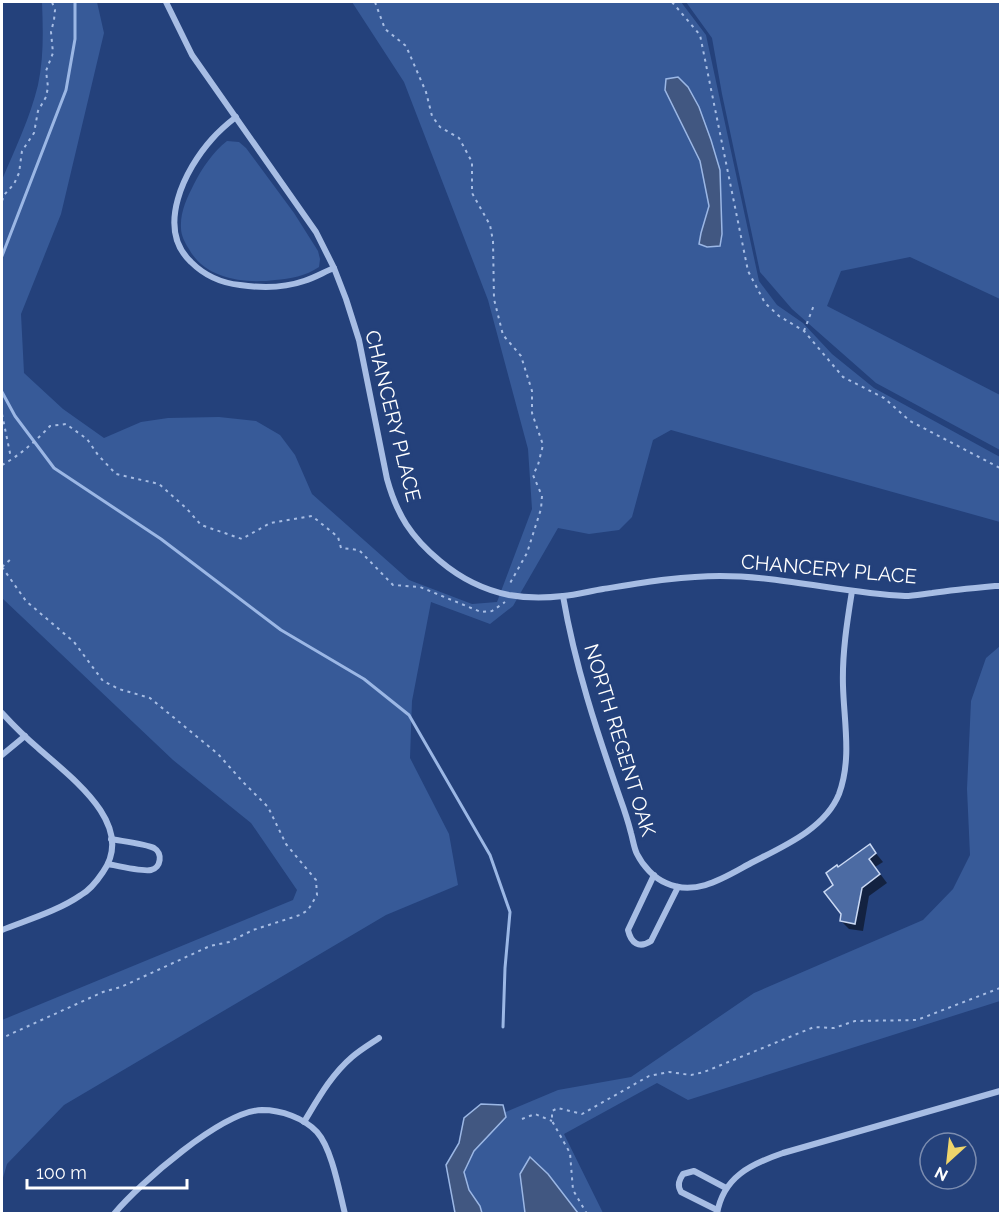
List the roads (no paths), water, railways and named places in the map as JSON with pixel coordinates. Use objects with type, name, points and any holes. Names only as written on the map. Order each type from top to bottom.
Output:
[{"type":"street","name":"CHANCERY PLACE","points":[[166,2],[192,55],[316,232],[334,268],[359,340],[393,499],[401,517],[421,543],[446,566],[474,582],[507,595],[522,596],[563,596],[602,589],[720,576],[766,579],[907,596],[999,585]]},
{"type":"street","points":[[236,117],[211,140],[198,157],[178,196],[174,226],[178,243],[186,257],[199,270],[211,277],[230,284],[249,286],[277,286],[303,281],[334,268]]},
{"type":"street","points":[[654,875],[628,930],[632,941],[638,944],[645,945],[651,941],[678,887],[715,883],[790,842],[824,817],[837,797],[845,774],[844,641],[852,591]]},
{"type":"street","name":"NORTH REGENT OAK","points":[[563,596],[573,649],[598,736],[637,854],[654,875],[665,883],[678,887]]},
{"type":"street","points":[[2,713],[94,799],[105,817],[113,850],[97,882],[82,895],[34,918],[2,930]]},
{"type":"street","points":[[2,755],[25,736]]},
{"type":"street","points":[[108,864],[149,871],[156,868],[160,861],[159,854],[154,848],[111,839]]},
{"type":"street","points":[[304,1122],[328,1083],[340,1069],[353,1056],[379,1038]]},
{"type":"street","points":[[726,1188],[694,1171],[683,1173],[679,1181],[681,1192],[717,1212],[726,1188],[736,1176],[764,1159],[1000,1091]]},
{"type":"street","points":[[114,1214],[134,1191],[207,1134],[227,1121],[261,1110],[293,1116],[316,1131],[325,1144],[332,1162],[345,1214]]},
{"type":"waterway","points":[[2,256],[66,90],[75,39],[75,2]]},
{"type":"waterway","points":[[2,392],[15,416],[54,468],[161,539],[281,630],[364,679],[409,715],[490,855],[510,912],[503,1027]]}]
